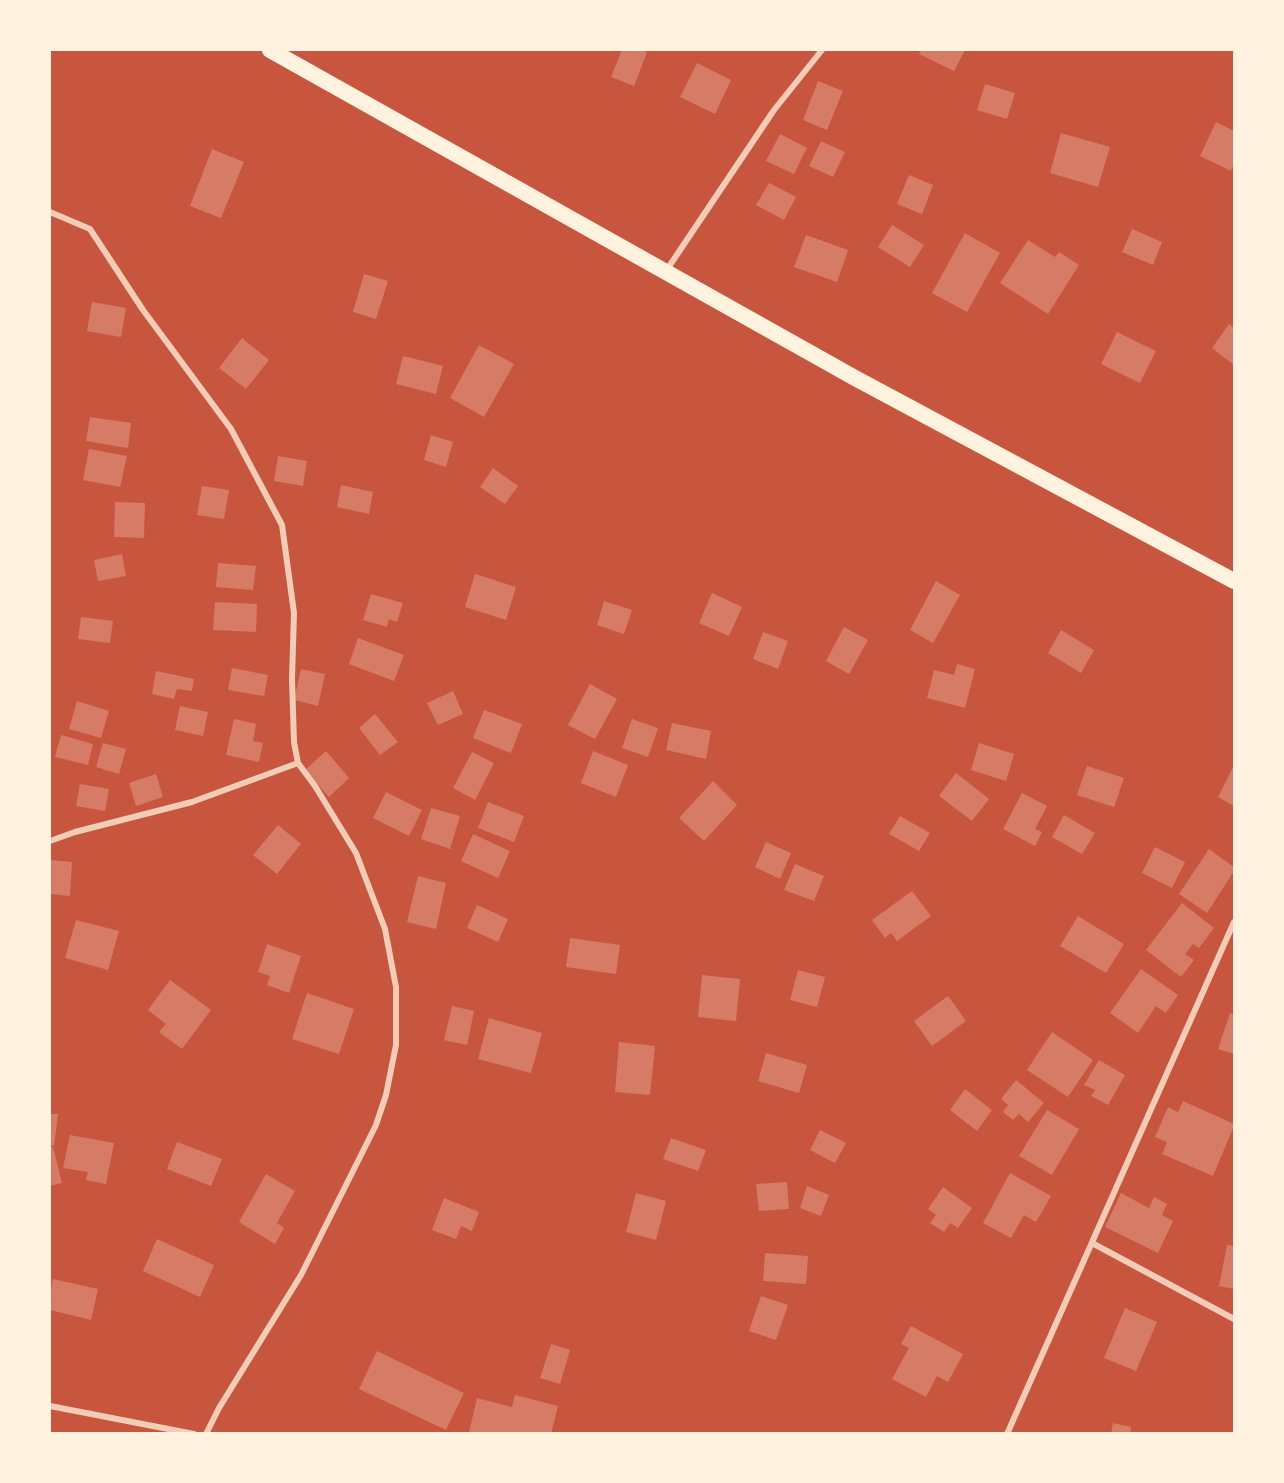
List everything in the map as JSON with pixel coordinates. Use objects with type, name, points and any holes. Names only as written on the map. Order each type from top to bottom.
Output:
[{"type":"highway","points":[[270,50],[855,378],[1234,581]]},
{"type":"street","points":[[666,272],[774,110],[822,50]]},
{"type":"street","points":[[50,212],[90,228],[143,310],[231,429],[282,525],[294,613],[292,679],[294,742],[298,763],[315,786],[356,853],[385,929],[396,987],[396,1045],[386,1095],[376,1125],[301,1275],[219,1408],[206,1434]]},
{"type":"street","points":[[50,841],[75,832],[192,802],[298,763]]},
{"type":"street","points":[[1007,1434],[1234,922]]},
{"type":"street","points":[[1092,1243],[1234,1319]]},
{"type":"street","points":[[50,1406],[194,1434]]},
{"type":"building","points":[[622,50],[647,52],[634,86],[611,77]]},
{"type":"building","points":[[921,50],[965,50],[954,71],[919,54]]},
{"type":"building","points":[[697,63],[731,80],[715,114],[680,97]]},
{"type":"building","points":[[818,81],[843,91],[827,130],[803,120]]},
{"type":"building","points":[[985,84],[1015,93],[1007,119],[977,110]]},
{"type":"building","points":[[1216,122],[1234,131],[1234,163],[1231,171],[1200,156]]},
{"type":"building","points":[[1061,133],[1110,147],[1098,187],[1050,173]]},
{"type":"building","points":[[780,134],[807,148],[794,174],[766,161]]},
{"type":"building","points":[[821,141],[845,152],[833,177],[809,166]]},
{"type":"building","points":[[212,149],[244,162],[221,218],[190,206]]},
{"type":"building","points":[[909,175],[933,185],[922,214],[897,204]]},
{"type":"building","points":[[769,183],[796,197],[784,220],[756,205]]},
{"type":"building","points":[[892,225],[924,245],[910,267],[878,247]]},
{"type":"building","points":[[1132,229],[1162,242],[1153,265],[1122,252]]},
{"type":"building","points":[[965,233],[1000,253],[967,312],[932,293]]},
{"type":"building","points":[[806,235],[848,250],[837,282],[794,267]]},
{"type":"building","points":[[1028,240],[1055,257],[1059,252],[1079,265],[1048,314],[1000,283]]},
{"type":"building","points":[[364,274],[388,281],[376,319],[353,312]]},
{"type":"building","points":[[92,302],[126,308],[121,337],[87,331]]},
{"type":"building","points":[[1229,324],[1234,328],[1234,365],[1212,348]]},
{"type":"building","points":[[1117,332],[1156,351],[1140,383],[1101,364]]},
{"type":"building","points":[[242,338],[269,360],[246,389],[219,368]]},
{"type":"building","points":[[479,345],[514,364],[484,417],[450,398]]},
{"type":"building","points":[[403,356],[443,366],[436,394],[396,384]]},
{"type":"building","points":[[90,417],[131,423],[128,448],[86,441]]},
{"type":"building","points":[[431,435],[453,442],[446,467],[424,460]]},
{"type":"building","points":[[89,449],[127,456],[120,487],[83,480]]},
{"type":"building","points":[[278,456],[307,461],[303,486],[274,481]]},
{"type":"building","points":[[493,468],[518,486],[505,504],[480,487]]},
{"type":"building","points":[[341,485],[373,492],[369,514],[337,507]]},
{"type":"building","points":[[202,486],[229,490],[224,519],[197,515]]},
{"type":"building","points":[[115,502],[145,503],[144,538],[114,537]]},
{"type":"building","points":[[122,554],[126,576],[98,581],[94,560]]},
{"type":"building","points":[[218,563],[256,566],[253,590],[216,587]]},
{"type":"building","points":[[475,574],[516,587],[506,620],[465,607]]},
{"type":"building","points":[[936,581],[960,595],[933,643],[910,630]]},
{"type":"building","points":[[712,593],[742,607],[729,636],[699,623]]},
{"type":"building","points":[[371,594],[403,603],[397,622],[389,619],[387,627],[363,620]]},
{"type":"building","points":[[604,601],[632,610],[624,634],[597,625]]},
{"type":"building","points":[[215,602],[257,604],[256,632],[213,630]]},
{"type":"building","points":[[81,617],[113,621],[110,643],[78,639]]},
{"type":"building","points":[[844,627],[868,640],[849,674],[826,661]]},
{"type":"building","points":[[1061,630],[1094,650],[1081,673],[1048,653]]},
{"type":"building","points":[[763,632],[788,641],[778,669],[753,659]]},
{"type":"building","points":[[358,638],[404,655],[394,681],[349,664]]},
{"type":"building","points":[[957,664],[975,669],[965,708],[927,698],[934,670],[954,675]]},
{"type":"building","points":[[232,668],[268,675],[264,696],[228,690]]},
{"type":"building","points":[[301,669],[325,674],[318,706],[294,700]]},
{"type":"building","points":[[156,671],[194,679],[192,691],[177,689],[174,699],[152,694]]},
{"type":"building","points":[[590,684],[617,699],[595,739],[568,725]]},
{"type":"building","points":[[453,691],[463,714],[438,725],[427,703]]},
{"type":"building","points":[[77,701],[109,711],[101,738],[69,729]]},
{"type":"building","points":[[180,706],[208,712],[203,736],[175,730]]},
{"type":"building","points":[[484,710],[522,724],[511,753],[473,738]]},
{"type":"building","points":[[375,714],[398,742],[380,755],[359,728]]},
{"type":"building","points":[[234,719],[256,724],[253,741],[263,743],[259,762],[226,755]]},
{"type":"building","points":[[632,719],[658,728],[648,757],[622,748]]},
{"type":"building","points":[[672,723],[711,731],[706,759],[666,750]]},
{"type":"building","points":[[61,735],[93,744],[88,765],[55,757]]},
{"type":"building","points":[[103,743],[126,749],[119,774],[96,767]]},
{"type":"building","points":[[979,743],[1014,754],[1006,781],[971,770]]},
{"type":"building","points":[[326,751],[349,778],[329,797],[305,770]]},
{"type":"building","points":[[593,751],[628,765],[616,797],[581,783]]},
{"type":"building","points":[[472,752],[494,763],[475,800],[453,788]]},
{"type":"building","points":[[1234,765],[1234,806],[1218,797]]},
{"type":"building","points":[[1087,766],[1124,778],[1114,807],[1077,795]]},
{"type":"building","points":[[956,773],[989,799],[972,821],[939,796]]},
{"type":"building","points":[[156,774],[163,797],[136,806],[129,783]]},
{"type":"building","points":[[713,781],[737,805],[704,841],[679,818]]},
{"type":"building","points":[[80,784],[109,789],[105,811],[76,806]]},
{"type":"building","points":[[386,792],[422,810],[409,836],[373,818]]},
{"type":"building","points":[[1022,793],[1047,806],[1035,829],[1042,832],[1035,846],[1003,829]]},
{"type":"building","points":[[488,802],[524,816],[514,842],[478,828]]},
{"type":"building","points":[[431,808],[460,816],[450,849],[421,839]]},
{"type":"building","points":[[1064,815],[1095,833],[1082,854],[1052,837]]},
{"type":"building","points":[[900,816],[930,833],[919,851],[889,834]]},
{"type":"building","points":[[278,825],[301,844],[277,874],[253,855]]},
{"type":"building","points":[[473,834],[510,851],[498,878],[461,861]]},
{"type":"building","points":[[766,842],[791,853],[780,879],[755,867]]},
{"type":"building","points":[[1155,847],[1185,862],[1172,888],[1142,873]]},
{"type":"building","points":[[1209,849],[1234,867],[1234,871],[1207,913],[1179,894]]},
{"type":"building","points":[[50,860],[72,862],[70,896],[50,894]]},
{"type":"building","points":[[795,864],[824,876],[814,901],[784,890]]},
{"type":"building","points":[[418,876],[446,883],[436,929],[407,922]]},
{"type":"building","points":[[912,891],[931,916],[897,941],[891,933],[885,938],[872,920]]},
{"type":"building","points":[[1182,903],[1214,928],[1199,948],[1193,944],[1185,954],[1194,960],[1181,977],[1146,950]]},
{"type":"building","points":[[477,905],[508,919],[498,942],[467,928]]},
{"type":"building","points":[[1078,916],[1124,944],[1106,973],[1060,946]]},
{"type":"building","points":[[76,920],[119,931],[108,970],[65,958]]},
{"type":"building","points":[[570,938],[620,945],[616,974],[566,967]]},
{"type":"building","points":[[267,944],[301,956],[289,993],[267,985],[270,976],[258,972]]},
{"type":"building","points":[[1141,969],[1178,995],[1166,1013],[1156,1006],[1138,1033],[1110,1013]]},
{"type":"building","points":[[798,970],[825,977],[817,1007],[790,1000]]},
{"type":"building","points":[[702,975],[740,979],[736,1021],[698,1017]]},
{"type":"building","points":[[170,980],[211,1010],[182,1049],[159,1032],[166,1024],[148,1010]]},
{"type":"building","points":[[307,993],[354,1009],[339,1054],[292,1039]]},
{"type":"building","points":[[948,996],[966,1021],[932,1046],[914,1021]]},
{"type":"building","points":[[452,1006],[474,1011],[467,1045],[444,1040]]},
{"type":"building","points":[[1230,1013],[1234,1014],[1234,1054],[1218,1049]]},
{"type":"building","points":[[489,1018],[542,1033],[531,1073],[478,1059]]},
{"type":"building","points":[[1052,1032],[1093,1060],[1068,1097],[1027,1070]]},
{"type":"building","points":[[619,1042],[655,1046],[650,1095],[615,1092]]},
{"type":"building","points":[[766,1053],[807,1065],[799,1093],[758,1081]]},
{"type":"building","points":[[1099,1060],[1125,1075],[1108,1105],[1091,1096],[1095,1090],[1084,1085]]},
{"type":"building","points":[[1016,1080],[1044,1103],[1028,1122],[1019,1114],[1013,1120],[1003,1112],[1008,1105],[1001,1099]]},
{"type":"building","points":[[965,1089],[992,1110],[977,1131],[950,1110]]},
{"type":"building","points":[[1183,1101],[1234,1124],[1213,1176],[1162,1154],[1167,1142],[1155,1137],[1168,1107],[1178,1112]]},
{"type":"building","points":[[1047,1110],[1079,1129],[1052,1175],[1019,1156]]},
{"type":"building","points":[[50,1114],[58,1114],[54,1146],[50,1145]]},
{"type":"building","points":[[820,1130],[846,1143],[835,1163],[810,1150]]},
{"type":"building","points":[[70,1135],[114,1143],[106,1184],[86,1180],[88,1172],[63,1168]]},
{"type":"building","points":[[671,1138],[706,1150],[698,1171],[663,1159]]},
{"type":"building","points":[[177,1142],[222,1159],[211,1186],[167,1169]]},
{"type":"building","points":[[53,1147],[62,1183],[50,1186],[50,1148]]},
{"type":"building","points":[[1010,1173],[1051,1196],[1036,1222],[1024,1215],[1011,1238],[983,1223]]},
{"type":"building","points":[[266,1174],[295,1191],[277,1223],[284,1228],[275,1244],[239,1222]]},
{"type":"building","points":[[787,1182],[789,1209],[759,1211],[756,1184]]},
{"type":"building","points":[[807,1186],[829,1195],[821,1216],[800,1208]]},
{"type":"building","points":[[943,1187],[972,1208],[958,1228],[950,1223],[944,1232],[930,1223],[936,1215],[928,1209]]},
{"type":"building","points":[[636,1193],[666,1201],[656,1240],[626,1232]]},
{"type":"building","points":[[1121,1193],[1149,1208],[1154,1197],[1167,1204],[1162,1215],[1173,1221],[1158,1253],[1105,1227]]},
{"type":"building","points":[[444,1198],[479,1212],[472,1231],[461,1226],[456,1239],[432,1230]]},
{"type":"building","points":[[157,1239],[214,1265],[200,1297],[143,1271]]},
{"type":"building","points":[[1227,1245],[1234,1246],[1234,1289],[1219,1286]]},
{"type":"building","points":[[765,1253],[808,1256],[806,1284],[763,1281]]},
{"type":"building","points":[[53,1279],[98,1289],[91,1320],[50,1310]]},
{"type":"building","points":[[761,1296],[788,1305],[776,1340],[749,1331]]},
{"type":"building","points":[[1125,1308],[1157,1322],[1136,1371],[1104,1358]]},
{"type":"building","points":[[911,1326],[963,1354],[948,1382],[937,1376],[926,1397],[892,1379],[909,1348],[901,1344]]},
{"type":"building","points":[[551,1344],[570,1350],[560,1384],[540,1378]]},
{"type":"building","points":[[377,1351],[464,1393],[446,1430],[359,1389]]},
{"type":"building","points":[[515,1395],[558,1406],[551,1434],[475,1434],[469,1432],[477,1398],[512,1407]]},
{"type":"building","points":[[1113,1423],[1131,1427],[1130,1434],[1111,1434]]}]
